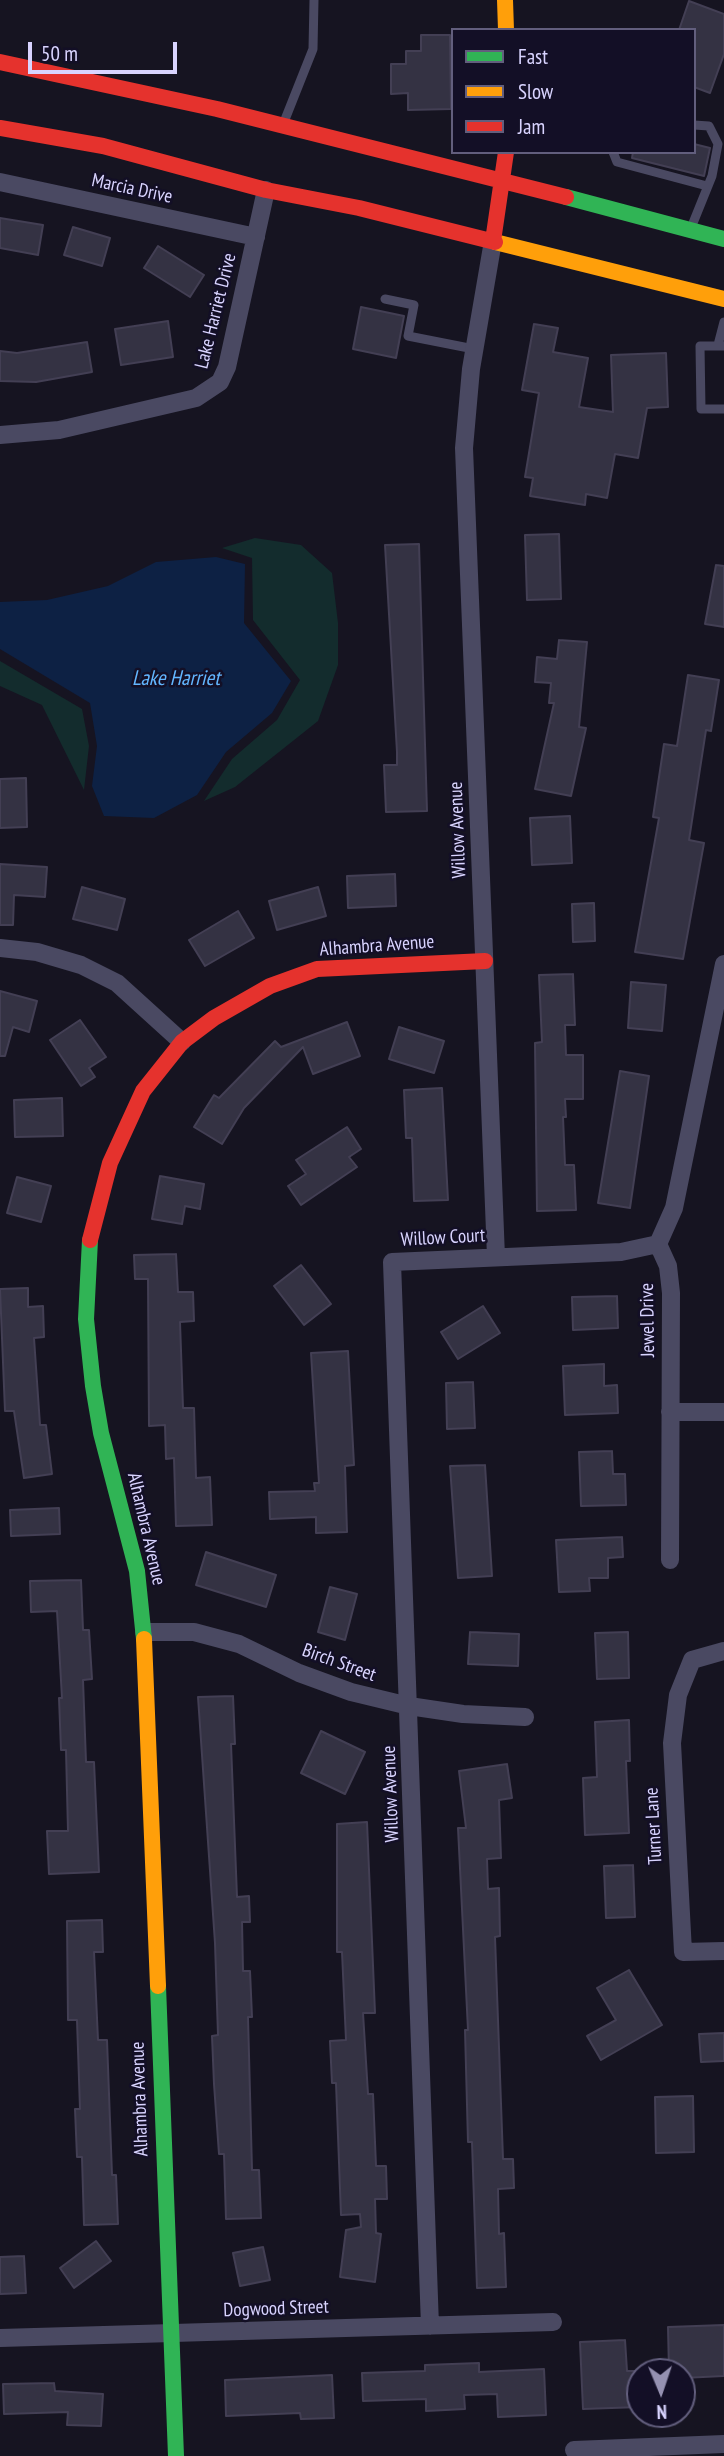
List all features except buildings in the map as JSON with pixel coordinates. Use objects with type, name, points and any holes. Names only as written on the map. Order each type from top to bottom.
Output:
[{"type":"street","points":[[505,0],[506,28]]},
{"type":"street","points":[[0,62],[217,109],[504,180],[724,239]]},
{"type":"street","points":[[0,128],[103,146],[266,190],[359,208],[724,299]]},
{"type":"street","points":[[493,241],[506,154]]},
{"type":"street","name":"Marcia Drive","points":[[0,182],[256,237]]},
{"type":"street","name":"Lake Harriet Drive","points":[[0,435],[59,430],[196,398],[220,382],[227,367],[266,190]]},
{"type":"street","name":"Willow Avenue","points":[[493,241],[474,349],[464,448],[496,1256]]},
{"type":"street","points":[[0,948],[37,952],[81,965],[117,983],[183,1042]]},
{"type":"street","name":"Alhambra Avenue","points":[[176,2456],[144,1632],[137,1571],[101,1433],[93,1386],[86,1319],[90,1239],[110,1163],[144,1091],[183,1042],[238,1002],[270,986],[317,969],[485,961]]},
{"type":"street","points":[[496,1256],[621,1252],[658,1244],[674,1208],[724,964]]},
{"type":"street","name":"Jewel Drive","points":[[658,1244],[668,1266],[671,1293],[670,1560]]},
{"type":"street","name":"Willow Court","points":[[392,1262],[496,1256]]},
{"type":"street","name":"Willow Avenue","points":[[392,1262],[430,2326]]},
{"type":"street","points":[[670,1412],[724,1412]]},
{"type":"street","name":"Birch Street","points":[[144,1632],[194,1632],[239,1644],[299,1673],[351,1692],[409,1706],[463,1714],[525,1717]]},
{"type":"street","name":"Turner Lane","points":[[724,1651],[692,1660],[678,1695],[671,1743],[683,1952],[724,1951]]},
{"type":"street","name":"Dogwood Street","points":[[0,2339],[553,2322]]},
{"type":"street","points":[[574,2450],[724,2444]]},
{"type":"lane","points":[[282,127],[313,49],[314,0]]},
{"type":"lane","points":[[691,230],[718,144],[709,126],[696,125]]},
{"type":"lane","points":[[613,154],[617,163],[707,186]]},
{"type":"lane","points":[[385,299],[414,305],[408,336],[474,349]]},
{"type":"lane","points":[[724,322],[721,346],[700,345],[701,409],[724,409]]},
{"type":"green space","points":[[255,538],[301,545],[332,573],[338,623],[338,665],[318,721],[235,787],[204,801],[232,759],[277,720],[300,680],[253,620],[252,558],[222,548]]},
{"type":"green space","points":[[0,661],[82,709],[89,746],[84,790],[42,705],[0,686]]},
{"type":"water","name":"Lake Harriet","points":[[216,557],[245,564],[244,623],[291,681],[272,713],[226,752],[197,795],[154,818],[104,816],[92,786],[97,746],[90,703],[0,649],[0,602],[47,600],[108,586],[156,562]]},
{"type":"traffic: fast","points":[[566,197],[724,239]]},
{"type":"traffic: fast","points":[[90,1240],[86,1319],[93,1386],[101,1433],[137,1571],[144,1639]]},
{"type":"traffic: fast","points":[[158,1986],[176,2456]]},
{"type":"traffic: slow","points":[[505,0],[506,28]]},
{"type":"traffic: slow","points":[[495,242],[724,299]]},
{"type":"traffic: slow","points":[[144,1639],[158,1986]]},
{"type":"traffic: jam","points":[[0,62],[217,109],[566,197]]},
{"type":"traffic: jam","points":[[0,128],[103,146],[266,190],[359,208],[495,242]]},
{"type":"traffic: jam","points":[[493,241],[506,154]]},
{"type":"traffic: jam","points":[[90,1240],[110,1163],[143,1091],[182,1042],[214,1018],[270,986],[317,969],[485,961]]}]
